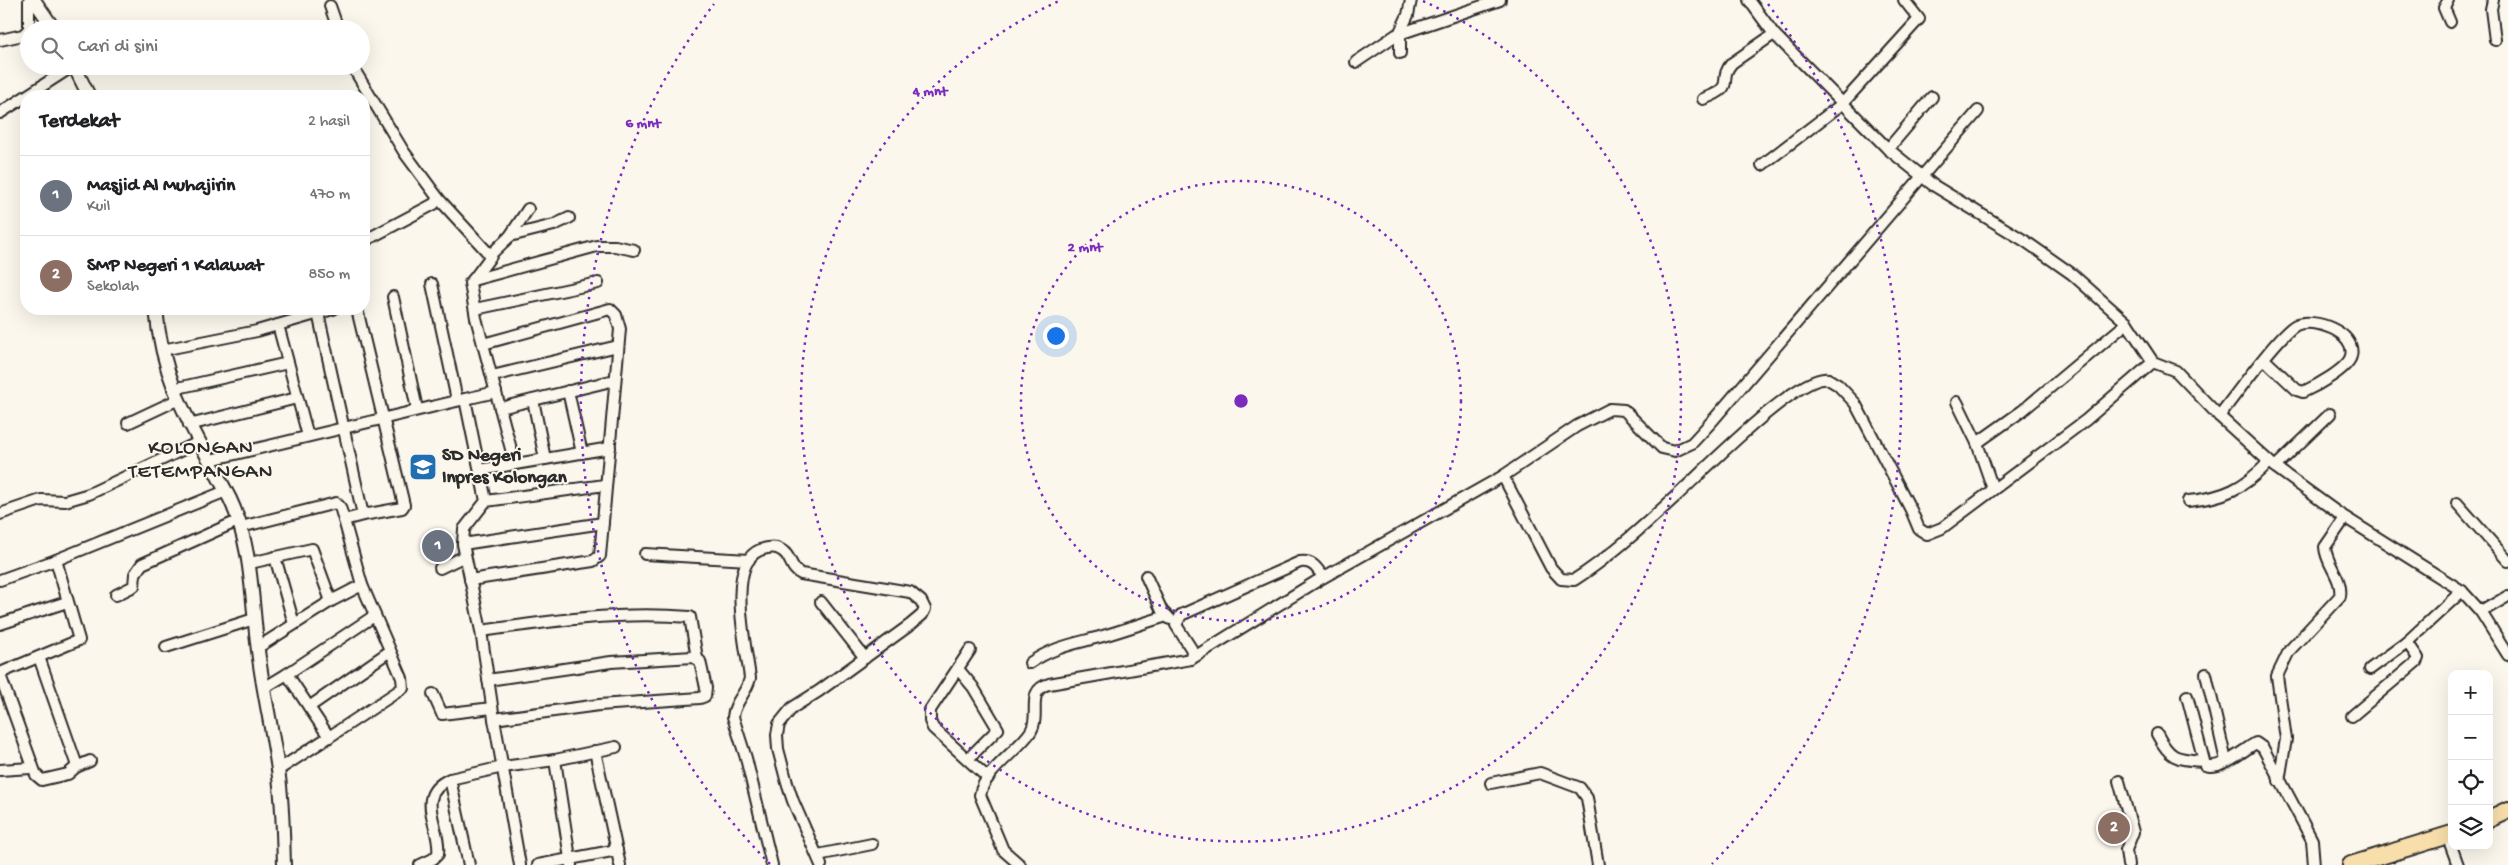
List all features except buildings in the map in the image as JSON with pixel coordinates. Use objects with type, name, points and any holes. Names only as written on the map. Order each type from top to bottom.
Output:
[{"type":"highway","points":[[2493,817],[2508,810]]},
{"type":"highway","points":[[2351,865],[2369,862],[2448,835]]},
{"type":"street","points":[[29,0],[29,20]]},
{"type":"street","points":[[34,0],[48,20]]},
{"type":"street","points":[[1400,53],[1399,34],[1408,15],[1411,0]]},
{"type":"street","points":[[1356,62],[1399,34],[1500,0]]},
{"type":"street","points":[[1749,0],[1774,34],[1888,149],[1921,176],[2053,260],[2097,295],[2127,323],[2153,362],[2176,371],[2219,416],[2272,464],[2345,518],[2462,592],[2481,612],[2508,655]]},
{"type":"street","points":[[1762,164],[1842,104],[1919,18],[1904,0]]},
{"type":"street","points":[[2448,0],[2444,8],[2450,22]]},
{"type":"street","points":[[2494,0],[2491,9],[2495,40]]},
{"type":"street","points":[[330,6],[335,20]]},
{"type":"street","points":[[1704,99],[1723,91],[1726,84],[1727,69],[1732,63],[1774,34]]},
{"type":"street","points":[[0,40],[20,36]]},
{"type":"street","points":[[36,90],[60,75]]},
{"type":"street","points":[[78,75],[86,90]]},
{"type":"street","points":[[357,75],[367,90]]},
{"type":"street","points":[[370,96],[404,152],[438,198],[490,255]]},
{"type":"street","points":[[1888,149],[1932,97]]},
{"type":"street","points":[[0,113],[20,100]]},
{"type":"street","points":[[1018,864],[1003,850],[981,802],[981,792],[988,778],[1032,729],[1036,693],[1042,686],[1191,659],[1323,578],[1503,476],[1577,426],[1610,409],[1624,410],[1662,448],[1675,451],[1686,448],[1714,419],[1978,111]]},
{"type":"street","points":[[370,238],[434,204],[438,198]]},
{"type":"street","points":[[515,464],[483,344],[470,284],[491,259],[490,255],[510,236],[528,209]]},
{"type":"street","points":[[510,236],[554,225],[569,218]]},
{"type":"street","points":[[473,280],[597,246],[615,246],[634,250]]},
{"type":"street","points":[[475,309],[598,283]]},
{"type":"street","points":[[432,284],[480,470],[486,501]]},
{"type":"street","points":[[393,296],[417,409]]},
{"type":"street","points":[[470,580],[596,561],[601,553],[605,485],[620,329],[616,315],[610,310],[483,344]]},
{"type":"street","points":[[157,315],[162,350],[175,395],[189,425],[226,491],[240,524],[250,563],[257,648],[278,770],[284,865]]},
{"type":"street","points":[[162,350],[278,326],[312,315]]},
{"type":"street","points":[[318,315],[345,427],[363,515]]},
{"type":"street","points":[[344,520],[402,508],[404,505],[358,315]]},
{"type":"street","points":[[1977,443],[2022,411],[2127,323]]},
{"type":"street","points":[[2219,416],[2286,333],[2299,324],[2332,327],[2342,333],[2351,348],[2351,356],[2343,368],[2303,392],[2297,390],[2265,360]]},
{"type":"street","points":[[278,326],[308,436]]},
{"type":"street","points":[[492,376],[618,346]]},
{"type":"street","points":[[1503,476],[1551,568],[1561,579],[1574,580],[1646,523],[1759,420],[1801,388],[1811,382],[1824,378],[1838,385],[1855,403],[1919,529],[1927,534],[1942,528],[2086,420],[2153,362]]},
{"type":"street","points":[[128,423],[175,395],[288,363]]},
{"type":"street","points":[[500,408],[615,380]]},
{"type":"street","points":[[568,391],[582,453]]},
{"type":"street","points":[[210,460],[417,409],[496,392]]},
{"type":"street","points":[[189,425],[297,398]]},
{"type":"street","points":[[533,400],[545,459]]},
{"type":"street","points":[[1957,402],[1977,443],[1993,489]]},
{"type":"street","points":[[2188,500],[2223,495],[2256,476],[2330,414]]},
{"type":"street","points":[[0,514],[41,500],[65,501],[89,494],[199,442]]},
{"type":"street","points":[[480,470],[610,448]]},
{"type":"street","points":[[520,865],[493,714],[481,631],[463,544],[464,529],[486,501],[605,485]]},
{"type":"street","points":[[0,580],[56,560],[226,491]]},
{"type":"street","points":[[116,595],[134,586],[136,581],[135,574],[142,564],[240,524],[336,503],[340,507],[362,585],[402,678],[403,688],[278,770]]},
{"type":"street","points":[[2457,503],[2508,562]]},
{"type":"street","points":[[2278,781],[2286,739],[2276,676],[2289,651],[2340,596],[2341,589],[2325,555],[2325,547],[2345,518]]},
{"type":"street","points":[[463,544],[603,523]]},
{"type":"street","points":[[772,865],[746,758],[733,717],[733,711],[748,686],[750,678],[740,597],[743,571],[749,560],[760,550],[779,548],[788,556],[792,568],[801,574],[910,592],[917,597],[925,609],[922,616],[792,708],[779,724],[777,735],[778,749],[787,783],[804,828],[820,860],[872,844]]},
{"type":"street","points":[[250,563],[312,549],[331,601]]},
{"type":"street","points":[[645,554],[749,560]]},
{"type":"street","points":[[440,568],[465,556]]},
{"type":"street","points":[[275,557],[294,624]]},
{"type":"street","points":[[56,560],[79,640],[0,674],[31,768],[42,780],[68,774],[76,767],[90,761]]},
{"type":"street","points":[[1177,627],[1176,622],[1182,615],[1300,562],[1306,561],[1315,565],[1323,578]]},
{"type":"street","points":[[1146,576],[1162,611],[1177,627],[1192,650],[1191,659]]},
{"type":"street","points":[[257,648],[331,601],[362,585]]},
{"type":"street","points":[[2370,669],[2407,642],[2462,592]]},
{"type":"street","points":[[2481,612],[2508,596]]},
{"type":"street","points":[[0,624],[67,602]]},
{"type":"street","points":[[821,602],[865,658]]},
{"type":"street","points":[[432,694],[442,714],[493,714],[703,698],[706,688],[690,616],[663,614],[591,618],[481,631]]},
{"type":"street","points":[[264,688],[374,616]]},
{"type":"street","points":[[1030,663],[1047,652],[1064,645],[1102,636],[1167,616]]},
{"type":"street","points":[[166,647],[254,619]]},
{"type":"street","points":[[2352,716],[2416,662],[2418,658],[2407,642]]},
{"type":"street","points":[[970,650],[930,710],[930,721],[933,728],[988,778]]},
{"type":"street","points":[[309,707],[390,651]]},
{"type":"street","points":[[39,657],[76,767]]},
{"type":"street","points":[[488,680],[648,658],[698,658]]},
{"type":"street","points":[[958,669],[973,687],[998,729],[968,759]]},
{"type":"street","points":[[287,674],[329,737]]},
{"type":"street","points":[[2206,674],[2226,761]]},
{"type":"street","points":[[2187,696],[2202,761]]},
{"type":"street","points":[[2157,734],[2165,750],[2174,757],[2202,761],[2208,766],[2226,761],[2256,743],[2263,748],[2278,781],[2312,840],[2315,852],[2314,865]]},
{"type":"street","points":[[420,865],[433,859],[438,854],[432,814],[432,796],[436,786],[450,779],[616,747]]},
{"type":"street","points":[[595,751],[620,865]]},
{"type":"street","points":[[555,760],[571,862]]},
{"type":"street","points":[[0,770],[31,768]]},
{"type":"street","points":[[1491,783],[1540,772],[1580,788],[1587,798],[1598,865]]},
{"type":"street","points":[[450,779],[469,865]]},
{"type":"street","points":[[2119,780],[2133,832],[2126,850],[2128,865]]},
{"type":"street","points":[[538,865],[571,862],[617,850]]},
{"type":"street","points":[[2454,850],[2458,865]]},
{"type":"street","points":[[1005,865],[1018,864]]},
{"type":"place","name":"SD Negeri Inpres Kolongan","points":[[423,467]]},
{"type":"place","name":"Masjid Al Muhajirin","points":[[438,546]]},
{"type":"place","name":"SMP Negeri 1 Kalawat","points":[[2114,828]]},
{"type":"district","name":"KOLONGAN TETEMPANGAN","points":[[201,461]]}]
